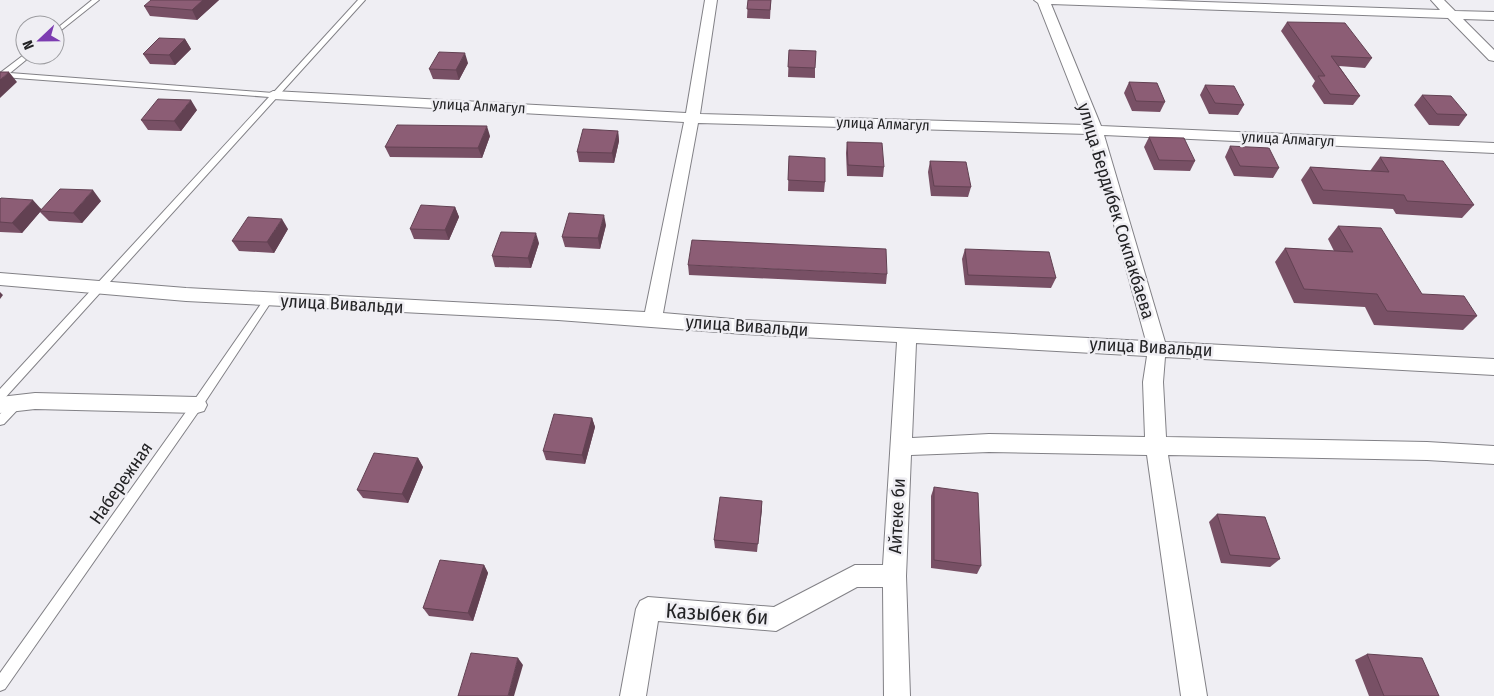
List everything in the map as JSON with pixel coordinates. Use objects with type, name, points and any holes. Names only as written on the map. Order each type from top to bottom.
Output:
[{"type":"street","points":[[652,318],[692,118],[711,0]]},
{"type":"street","points":[[1042,0],[1494,16]]},
{"type":"street","name":"улица Бердибек Сокпакбаева","points":[[1042,0],[1095,130],[1157,347],[1153,382],[1156,447],[1194,696]]},
{"type":"street","points":[[1437,0],[1494,57]]},
{"type":"street","name":"улица Алмагул","points":[[273,95],[692,118],[1095,130],[1494,148]]},
{"type":"street","name":"улица Вивальди","points":[[0,279],[95,290],[652,318],[744,327],[1157,347],[1494,367]]},
{"type":"street","name":"Айтеке би","points":[[897,696],[894,576],[907,335]]},
{"type":"street","points":[[6,401],[197,405]]},
{"type":"street","points":[[901,447],[989,443],[1427,451],[1494,455]]},
{"type":"street","name":"Казыбек би","points":[[632,696],[648,609],[776,619],[855,576],[894,576]]},
{"type":"lane","points":[[65,25],[96,0]]},
{"type":"lane","points":[[0,421],[6,401],[95,290],[362,0]]},
{"type":"lane","points":[[2,75],[15,65]]},
{"type":"lane","points":[[2,75],[273,95]]},
{"type":"lane","name":"Набережная","points":[[0,684],[197,405],[268,300]]},
{"type":"building","points":[[151,0],[203,0],[192,10],[144,6]]},
{"type":"building","points":[[748,0],[771,0],[770,10],[747,9]]},
{"type":"building","points":[[1287,22],[1345,23],[1372,58],[1331,56],[1360,96],[1330,94],[1318,76],[1325,76]]},
{"type":"building","points":[[159,38],[185,39],[169,55],[143,54]]},
{"type":"building","points":[[789,50],[816,51],[815,68],[788,67]]},
{"type":"building","points":[[439,52],[465,53],[456,70],[429,69]]},
{"type":"building","points":[[0,72],[9,72],[0,80]]},
{"type":"building","points":[[1129,82],[1157,83],[1165,102],[1136,101]]},
{"type":"building","points":[[1205,85],[1234,86],[1244,105],[1215,103]]},
{"type":"building","points":[[1422,95],[1451,96],[1467,115],[1437,114]]},
{"type":"building","points":[[158,99],[191,100],[174,121],[141,120]]},
{"type":"building","points":[[397,125],[487,126],[478,148],[385,147]]},
{"type":"building","points":[[583,129],[618,131],[612,153],[577,152]]},
{"type":"building","points":[[1149,137],[1184,138],[1195,161],[1159,160]]},
{"type":"building","points":[[847,142],[882,143],[884,167],[848,165]]},
{"type":"building","points":[[1230,146],[1269,148],[1279,168],[1240,166]]},
{"type":"building","points":[[789,156],[825,158],[825,182],[788,180]]},
{"type":"building","points":[[1380,157],[1443,161],[1474,205],[1407,201],[1404,195],[1323,190],[1310,167],[1389,172]]},
{"type":"building","points":[[930,161],[966,162],[971,187],[934,186]]},
{"type":"building","points":[[60,189],[93,190],[73,213],[40,211]]},
{"type":"building","points":[[1,198],[33,200],[12,223],[0,222]]},
{"type":"building","points":[[421,205],[455,207],[445,230],[410,229]]},
{"type":"building","points":[[569,213],[604,215],[598,238],[562,237]]},
{"type":"building","points":[[248,217],[282,219],[267,242],[232,241]]},
{"type":"building","points":[[1338,226],[1381,228],[1422,294],[1464,296],[1477,316],[1387,311],[1377,294],[1304,289],[1285,248],[1353,252]]},
{"type":"building","points":[[501,232],[536,233],[528,258],[492,256]]},
{"type":"building","points":[[692,240],[886,249],[887,274],[688,265]]},
{"type":"building","points":[[965,249],[1049,252],[1056,278],[968,275]]},
{"type":"building","points":[[554,414],[592,418],[582,455],[543,451]]},
{"type":"building","points":[[374,453],[418,458],[402,494],[357,490]]},
{"type":"building","points":[[934,487],[978,493],[981,566],[934,560]]},
{"type":"building","points":[[720,497],[762,501],[758,544],[714,540]]},
{"type":"building","points":[[1217,514],[1265,517],[1280,559],[1230,555]]},
{"type":"building","points":[[440,560],[484,565],[468,613],[423,608]]},
{"type":"building","points":[[471,653],[518,658],[508,696],[458,696]]},
{"type":"building","points":[[1367,654],[1422,658],[1439,696],[1384,696]]}]
